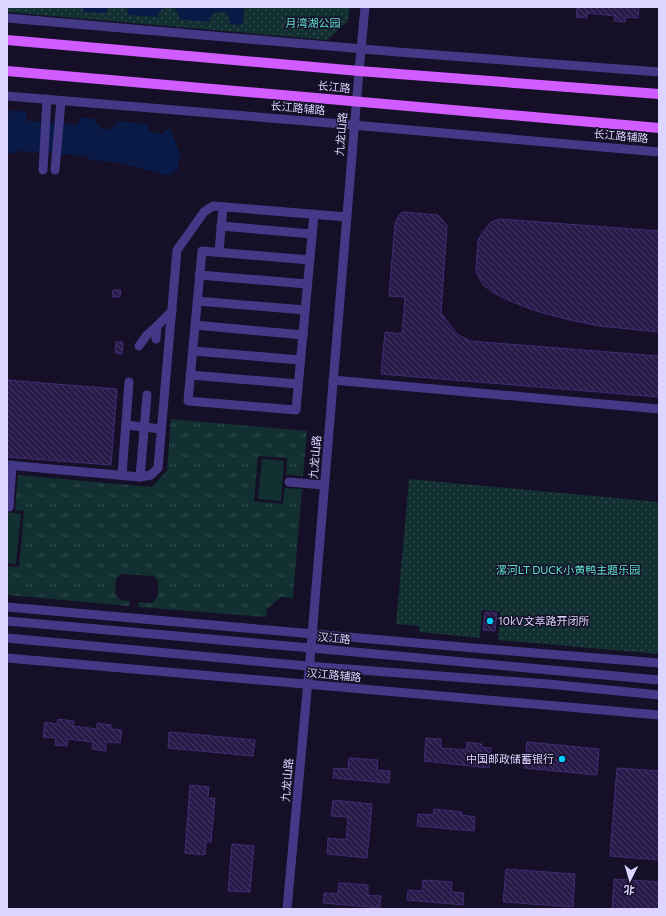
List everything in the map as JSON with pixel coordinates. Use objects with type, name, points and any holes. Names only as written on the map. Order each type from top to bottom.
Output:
[{"type":"main road","name":"长江路","points":[[7,40],[358,71],[659,94]]},
{"type":"main road","name":"长江路","points":[[7,71],[659,128]]},
{"type":"street","name":"九龙山路","points":[[287,909],[311,648],[358,71],[365,7]]},
{"type":"street","points":[[7,18],[361,49],[659,72]]},
{"type":"street","name":"长江路辅路","points":[[7,96],[659,152]]},
{"type":"street","points":[[43,170],[47,100]]},
{"type":"street","points":[[55,170],[61,101]]},
{"type":"street","points":[[8,507],[9,465],[140,477],[151,475],[158,468],[177,250],[204,212],[213,206],[346,217]]},
{"type":"street","points":[[219,252],[223,207]]},
{"type":"street","points":[[310,260],[202,251],[188,401],[296,410],[300,360],[303,335],[307,284],[310,260],[314,214]]},
{"type":"street","points":[[221,226],[312,234]]},
{"type":"street","points":[[200,275],[307,284]]},
{"type":"street","points":[[197,300],[305,310]]},
{"type":"street","points":[[139,346],[146,336],[172,310]]},
{"type":"street","points":[[195,325],[303,335]]},
{"type":"street","points":[[156,338],[157,326]]},
{"type":"street","points":[[193,351],[300,360]]},
{"type":"street","points":[[190,375],[298,384]]},
{"type":"street","points":[[333,380],[659,409]]},
{"type":"street","points":[[122,475],[129,382]]},
{"type":"street","points":[[140,477],[147,395]]},
{"type":"street","points":[[126,425],[161,429]]},
{"type":"street","points":[[289,482],[324,485]]},
{"type":"street","points":[[7,607],[659,663]]},
{"type":"street","name":"汉江路","points":[[7,622],[659,680]]},
{"type":"street","points":[[7,638],[309,666],[548,684],[659,695]]},
{"type":"street","name":"汉江路辅路","points":[[7,658],[659,715]]},
{"type":"green space","name":"月湾湖公园","points":[[7,7],[83,7],[83,11],[106,13],[108,7],[126,7],[128,11],[157,17],[162,9],[170,7],[177,10],[179,19],[210,18],[215,13],[226,12],[231,19],[242,25],[244,7],[350,7],[348,21],[327,40],[7,12]]},
{"type":"green space","points":[[171,419],[307,431],[303,476],[286,475],[287,458],[258,456],[254,501],[283,504],[285,488],[302,489],[293,598],[281,597],[267,609],[266,617],[138,607],[139,602],[152,603],[158,596],[158,581],[153,576],[121,574],[116,579],[115,594],[120,600],[130,601],[129,606],[7,595],[7,566],[19,567],[24,511],[15,510],[18,475],[152,487],[167,471]]},
{"type":"green space","points":[[262,459],[284,461],[281,501],[258,499]]},
{"type":"green space","name":"漯河LT DUCK小黄鸭主题乐园","points":[[409,479],[659,502],[659,654],[498,640],[500,612],[482,610],[480,638],[419,632],[419,626],[396,624]]},
{"type":"green space","points":[[7,512],[21,514],[16,564],[7,563]]},
{"type":"water","points":[[83,7],[108,7],[106,13],[83,12]]},
{"type":"water","points":[[127,7],[169,7],[162,10],[157,17],[128,15]]},
{"type":"water","points":[[170,7],[244,7],[242,25],[230,24],[228,15],[221,11],[214,14],[209,22],[179,19],[179,14],[177,11]]},
{"type":"water","points":[[11,110],[27,112],[27,121],[78,125],[79,117],[95,119],[102,129],[112,128],[117,121],[148,124],[149,130],[162,134],[169,127],[180,153],[178,170],[170,175],[165,175],[124,164],[87,159],[87,156],[16,151],[15,153],[7,153],[7,117]]},
{"type":"building","points":[[577,7],[639,7],[638,18],[626,17],[625,22],[614,21],[615,16],[587,13],[587,18],[576,17]]},
{"type":"building","points":[[403,212],[438,215],[447,225],[441,313],[457,334],[470,341],[659,356],[659,397],[381,374],[385,332],[402,334],[405,297],[389,296],[395,223],[399,215]]},
{"type":"building","points":[[500,219],[659,231],[659,332],[600,326],[570,320],[536,311],[494,293],[483,285],[476,271],[478,240],[491,222]]},
{"type":"building","points":[[113,290],[121,290],[120,297],[112,297]]},
{"type":"building","points":[[116,342],[123,342],[122,354],[115,353]]},
{"type":"building","points":[[7,380],[117,389],[111,465],[7,457]]},
{"type":"building","name":"10kV文萃路开闭所","points":[[485,612],[497,613],[495,631],[483,630]]},
{"type":"building","points":[[58,719],[74,721],[73,726],[97,729],[97,723],[111,725],[111,729],[122,730],[120,743],[106,742],[106,751],[92,749],[93,742],[68,739],[67,746],[55,745],[56,738],[43,737],[45,722],[57,724]]},
{"type":"building","points":[[169,732],[255,740],[253,756],[168,748]]},
{"type":"building","points":[[426,738],[441,739],[441,748],[466,750],[467,742],[482,744],[481,747],[491,748],[489,768],[424,761]]},
{"type":"building","name":"中国邮政储蓄银行","points":[[527,742],[599,749],[597,775],[524,768]]},
{"type":"building","points":[[349,758],[378,760],[377,770],[390,771],[389,783],[333,778],[334,768],[348,769]]},
{"type":"building","points":[[617,768],[659,771],[659,860],[610,856]]},
{"type":"building","points":[[190,785],[209,787],[208,798],[215,798],[211,842],[206,842],[205,855],[185,853]]},
{"type":"building","points":[[333,800],[372,804],[367,858],[327,854],[328,838],[346,840],[348,817],[331,816]]},
{"type":"building","points":[[434,809],[462,812],[462,815],[475,817],[474,831],[417,826],[418,814],[433,815]]},
{"type":"building","points":[[232,844],[254,846],[250,892],[228,891]]},
{"type":"building","points":[[506,869],[575,874],[573,907],[503,902]]},
{"type":"building","points":[[614,879],[659,882],[659,909],[612,909]]},
{"type":"building","points":[[423,880],[452,882],[451,892],[464,893],[463,905],[407,900],[408,890],[422,891]]},
{"type":"building","points":[[339,883],[368,885],[368,895],[381,896],[380,908],[323,903],[324,893],[338,894]]},
{"type":"place","name":"10kV文萃路开闭所","points":[[490,621]]},
{"type":"place","name":"中国邮政储蓄银行","points":[[562,759]]}]
